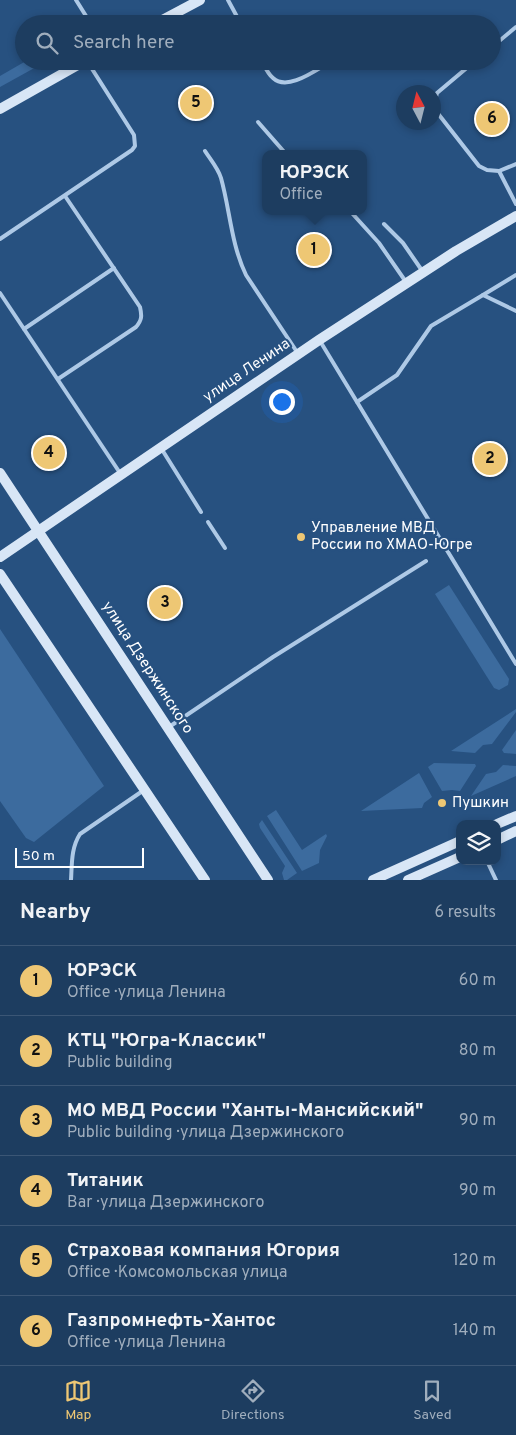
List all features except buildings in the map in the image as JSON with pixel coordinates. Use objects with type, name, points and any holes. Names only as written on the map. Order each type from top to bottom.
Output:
[{"type":"main road","points":[[172,15],[200,0]]},
{"type":"main road","points":[[0,109],[70,70]]},
{"type":"main road","name":"улица Ленина","points":[[0,556],[319,340],[424,272],[516,217]]},
{"type":"main road","name":"улица Дзержинского","points":[[0,473],[268,880]]},
{"type":"main road","points":[[0,574],[205,880]]},
{"type":"main road","points":[[501,822],[516,816]]},
{"type":"main road","points":[[501,838],[516,832]]},
{"type":"main road","points":[[373,880],[456,843]]},
{"type":"main road","points":[[408,880],[456,858]]},
{"type":"lane","points":[[76,0],[85,15]]},
{"type":"lane","points":[[228,0],[236,15]]},
{"type":"lane","points":[[501,40],[516,27]]},
{"type":"lane","points":[[0,239],[132,150],[135,146],[134,135],[92,70]]},
{"type":"lane","points":[[268,70],[275,80],[284,83],[294,82],[316,70]]},
{"type":"lane","points":[[464,70],[437,93],[434,101],[436,111],[479,166],[487,170],[499,171],[516,164]]},
{"type":"lane","points":[[258,122],[282,150]]},
{"type":"lane","points":[[205,151],[220,176],[240,263],[298,354]]},
{"type":"lane","points":[[499,171],[516,204]]},
{"type":"lane","points":[[58,380],[136,327],[140,322],[142,314],[140,307],[65,196]]},
{"type":"lane","points":[[354,215],[379,243],[407,283]]},
{"type":"lane","points":[[384,224],[403,243],[424,272]]},
{"type":"lane","points":[[24,329],[114,268]]},
{"type":"lane","points":[[357,402],[397,375],[431,326],[516,275]]},
{"type":"lane","points":[[0,293],[121,475]]},
{"type":"lane","points":[[483,295],[516,310]]},
{"type":"lane","points":[[319,340],[516,664]]},
{"type":"lane","points":[[161,448],[201,512]]},
{"type":"lane","points":[[208,522],[225,548]]},
{"type":"lane","points":[[169,728],[273,658],[426,561]]},
{"type":"lane","points":[[71,880],[72,852],[75,841],[80,834],[145,790]]},
{"type":"lane","points":[[489,865],[496,880]]},
{"type":"shaded area","points":[[15,67],[15,70],[31,70],[0,87],[0,76]]},
{"type":"shaded area","points":[[449,585],[509,679],[508,685],[499,690],[494,688],[435,594]]},
{"type":"shaded area","points":[[0,629],[104,786],[34,842],[26,838],[0,801]]},
{"type":"shaded area","points":[[516,709],[516,712],[492,744],[483,745],[475,753],[451,751]]},
{"type":"shaded area","points":[[516,730],[516,754],[504,753],[502,750]]},
{"type":"shaded area","points":[[434,763],[475,764],[476,766],[460,791],[442,791],[428,767]]},
{"type":"shaded area","points":[[503,765],[516,766],[516,776],[471,796],[486,774],[496,772]]},
{"type":"shaded area","points":[[419,773],[432,797],[424,803],[422,808],[361,811]]},
{"type":"shaded area","points":[[276,810],[302,850],[326,834],[327,836],[320,850],[319,863],[302,871],[267,816]]},
{"type":"shaded area","points":[[262,820],[297,873],[287,880],[284,880],[282,873],[285,866],[260,828],[259,824]]},
{"type":"place","name":"Страховая компания Югория","points":[[196,103]]},
{"type":"place","name":"Газпромнефть-Хантос","points":[[492,119]]},
{"type":"place","name":"ЮРЭСК","points":[[314,250]]},
{"type":"place","name":"Титаник","points":[[49,453]]},
{"type":"place","name":"КТЦ \"Югра-Классик\"","points":[[490,459]]},
{"type":"place","name":"Управление МВД России по ХМАО-Югре","points":[[301,537]]},
{"type":"place","name":"МО МВД России \"Ханты-Мансийский\"","points":[[165,603]]},
{"type":"place","name":"Пушкин","points":[[442,803]]}]
